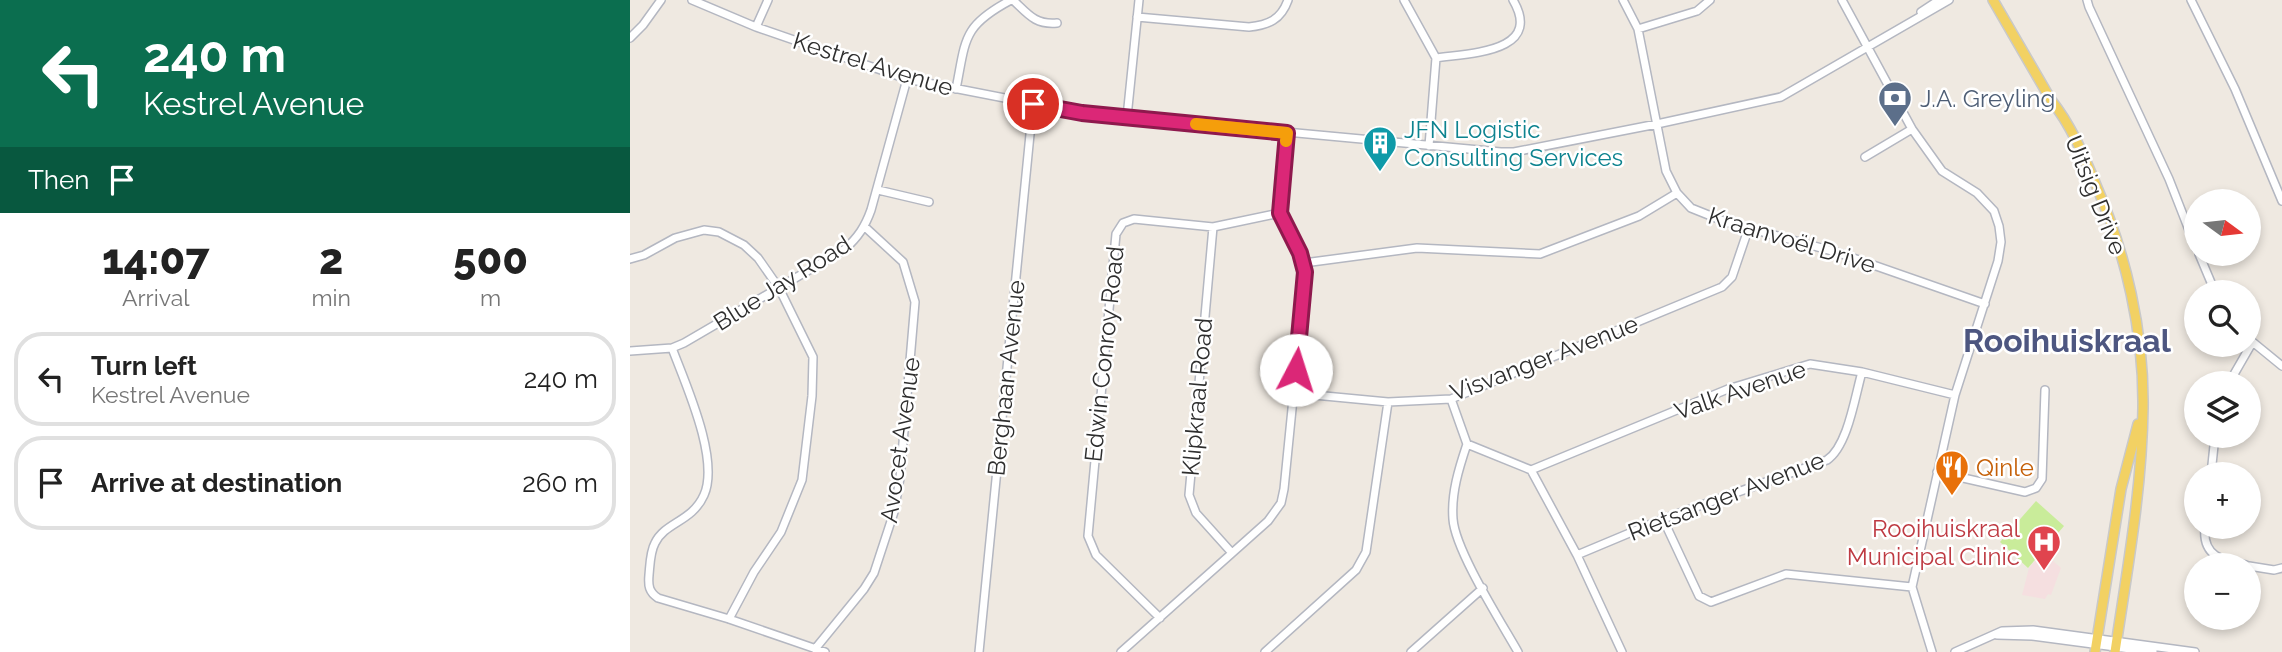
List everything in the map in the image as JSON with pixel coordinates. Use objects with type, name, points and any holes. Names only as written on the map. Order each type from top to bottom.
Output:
[{"type":"main road","name":"Uitsig Drive","points":[[1993,0],[2060,111]]},
{"type":"main road","name":"Uitsig Drive","points":[[2000,0],[2056,99],[2088,166],[2117,236],[2136,320],[2143,405],[2138,490],[2115,646]]},
{"type":"main road","name":"Uitsig Drive","points":[[2096,644],[2121,489],[2143,405]]},
{"type":"street","points":[[630,38],[661,0]]},
{"type":"street","name":"Kestrel Avenue","points":[[692,0],[756,27],[907,79],[1033,104],[1082,113],[1514,152],[1782,97],[1949,0]]},
{"type":"street","points":[[756,27],[768,0]]},
{"type":"street","points":[[956,89],[965,46],[975,24],[983,16],[1012,0],[1038,21],[1045,24],[1057,23]]},
{"type":"street","points":[[1127,117],[1139,0]]},
{"type":"street","points":[[1137,17],[1249,27],[1275,20],[1286,7],[1288,0]]},
{"type":"street","points":[[1404,0],[1436,58],[1429,146]]},
{"type":"street","points":[[1436,58],[1500,47],[1511,42],[1518,31],[1520,19],[1513,0]]},
{"type":"street","points":[[1304,263],[1417,248],[1540,254],[1639,216],[1676,193],[1666,171],[1637,29],[1623,0]]},
{"type":"street","points":[[1637,29],[1697,11],[1710,0]]},
{"type":"street","points":[[1842,0],[1912,129],[1942,172],[1977,193],[1994,211],[2000,226],[1998,261],[1955,395],[1912,587],[1932,652]]},
{"type":"street","name":"Kestrel Avenue","points":[[1913,19],[1939,0]]},
{"type":"street","points":[[2088,0],[2184,217]]},
{"type":"street","points":[[2191,0],[2235,89],[2282,201]]},
{"type":"street","name":"Blue Jay Road","points":[[630,351],[673,348],[698,337],[845,249],[865,227],[907,79]]},
{"type":"street","name":"Berghaan Avenue","points":[[979,652],[1033,104]]},
{"type":"street","points":[[1865,157],[1912,129]]},
{"type":"street","points":[[1121,652],[1268,521],[1281,503],[1304,279],[1304,263],[1280,213],[1287,133]]},
{"type":"street","points":[[877,190],[929,202]]},
{"type":"street","name":"Kraanvoël Drive","points":[[1676,193],[1691,208],[1709,216],[1836,252],[1985,304]]},
{"type":"street","name":"Edwin Conroy Road","points":[[1160,618],[1096,555],[1087,537],[1115,239],[1120,226],[1134,219],[1213,227],[1280,213]]},
{"type":"street","name":"Avocet Avenue","points":[[815,649],[870,582],[894,512],[900,478],[915,302],[903,262],[865,227]]},
{"type":"street","name":"Klipkraal Road","points":[[1213,227],[1189,495],[1196,513],[1232,553]]},
{"type":"street","name":"Visvanger Avenue","points":[[1293,393],[1388,402],[1451,399],[1722,287],[1732,277],[1749,227]]},
{"type":"street","points":[[630,260],[675,238],[695,232],[714,231],[752,252],[779,288],[813,358],[814,372],[804,471],[799,488],[781,532],[754,572],[729,619]]},
{"type":"street","points":[[673,348],[703,433],[707,487],[694,511],[662,533],[655,542],[649,580],[651,592],[658,598],[825,652]]},
{"type":"street","points":[[2261,350],[2282,366]]},
{"type":"street","name":"Valk Avenue","points":[[1531,470],[1728,389],[1804,365],[1822,364],[1955,395]]},
{"type":"street","name":"Rietsanger Avenue","points":[[1577,555],[1663,519],[1824,462],[1833,456],[1842,441],[1861,372]]},
{"type":"street","points":[[1937,472],[2025,492],[2036,488],[2042,479],[2045,390]]},
{"type":"street","points":[[1451,399],[1467,444],[1457,477],[1453,504],[1454,525],[1461,545],[1518,652]]},
{"type":"street","points":[[1265,652],[1356,570],[1366,552],[1388,402]]},
{"type":"street","points":[[1467,444],[1531,470],[1577,555],[1622,652]]},
{"type":"street","points":[[1663,519],[1699,596],[1706,601],[1786,574],[1912,587]]},
{"type":"street","points":[[2261,568],[2282,568]]},
{"type":"street","points":[[1411,652],[1483,588]]},
{"type":"street","points":[[1955,652],[1993,635],[2032,636],[2195,652]]},
{"type":"street","points":[[2115,646],[2153,652]]},
{"type":"shaded area","name":"Rooihuiskraal Municipal Clinic","points":[[2043,552],[2061,568],[2051,595],[2048,594],[2045,599],[2022,595],[2029,568]]},
{"type":"green space","points":[[2036,501],[2064,526],[2028,568],[2000,542]]},
{"type":"slow traffic","points":[[1196,124],[1287,133],[1286,141]]},
{"type":"place","name":"J.A. Greyling","points":[[1895,128]]},
{"type":"place","name":"JFN Logistic Consulting Services","points":[[1380,173]]},
{"type":"place","name":"Qinle","points":[[1952,497]]},
{"type":"place","name":"Rooihuiskraal Municipal Clinic","points":[[2044,572]]},
{"type":"district","name":"Rooihuiskraal","points":[[2067,340]]},
{"type":"route","points":[[1033,104],[1082,113],[1287,133],[1280,213],[1300,253],[1305,272],[1296,370]]}]
